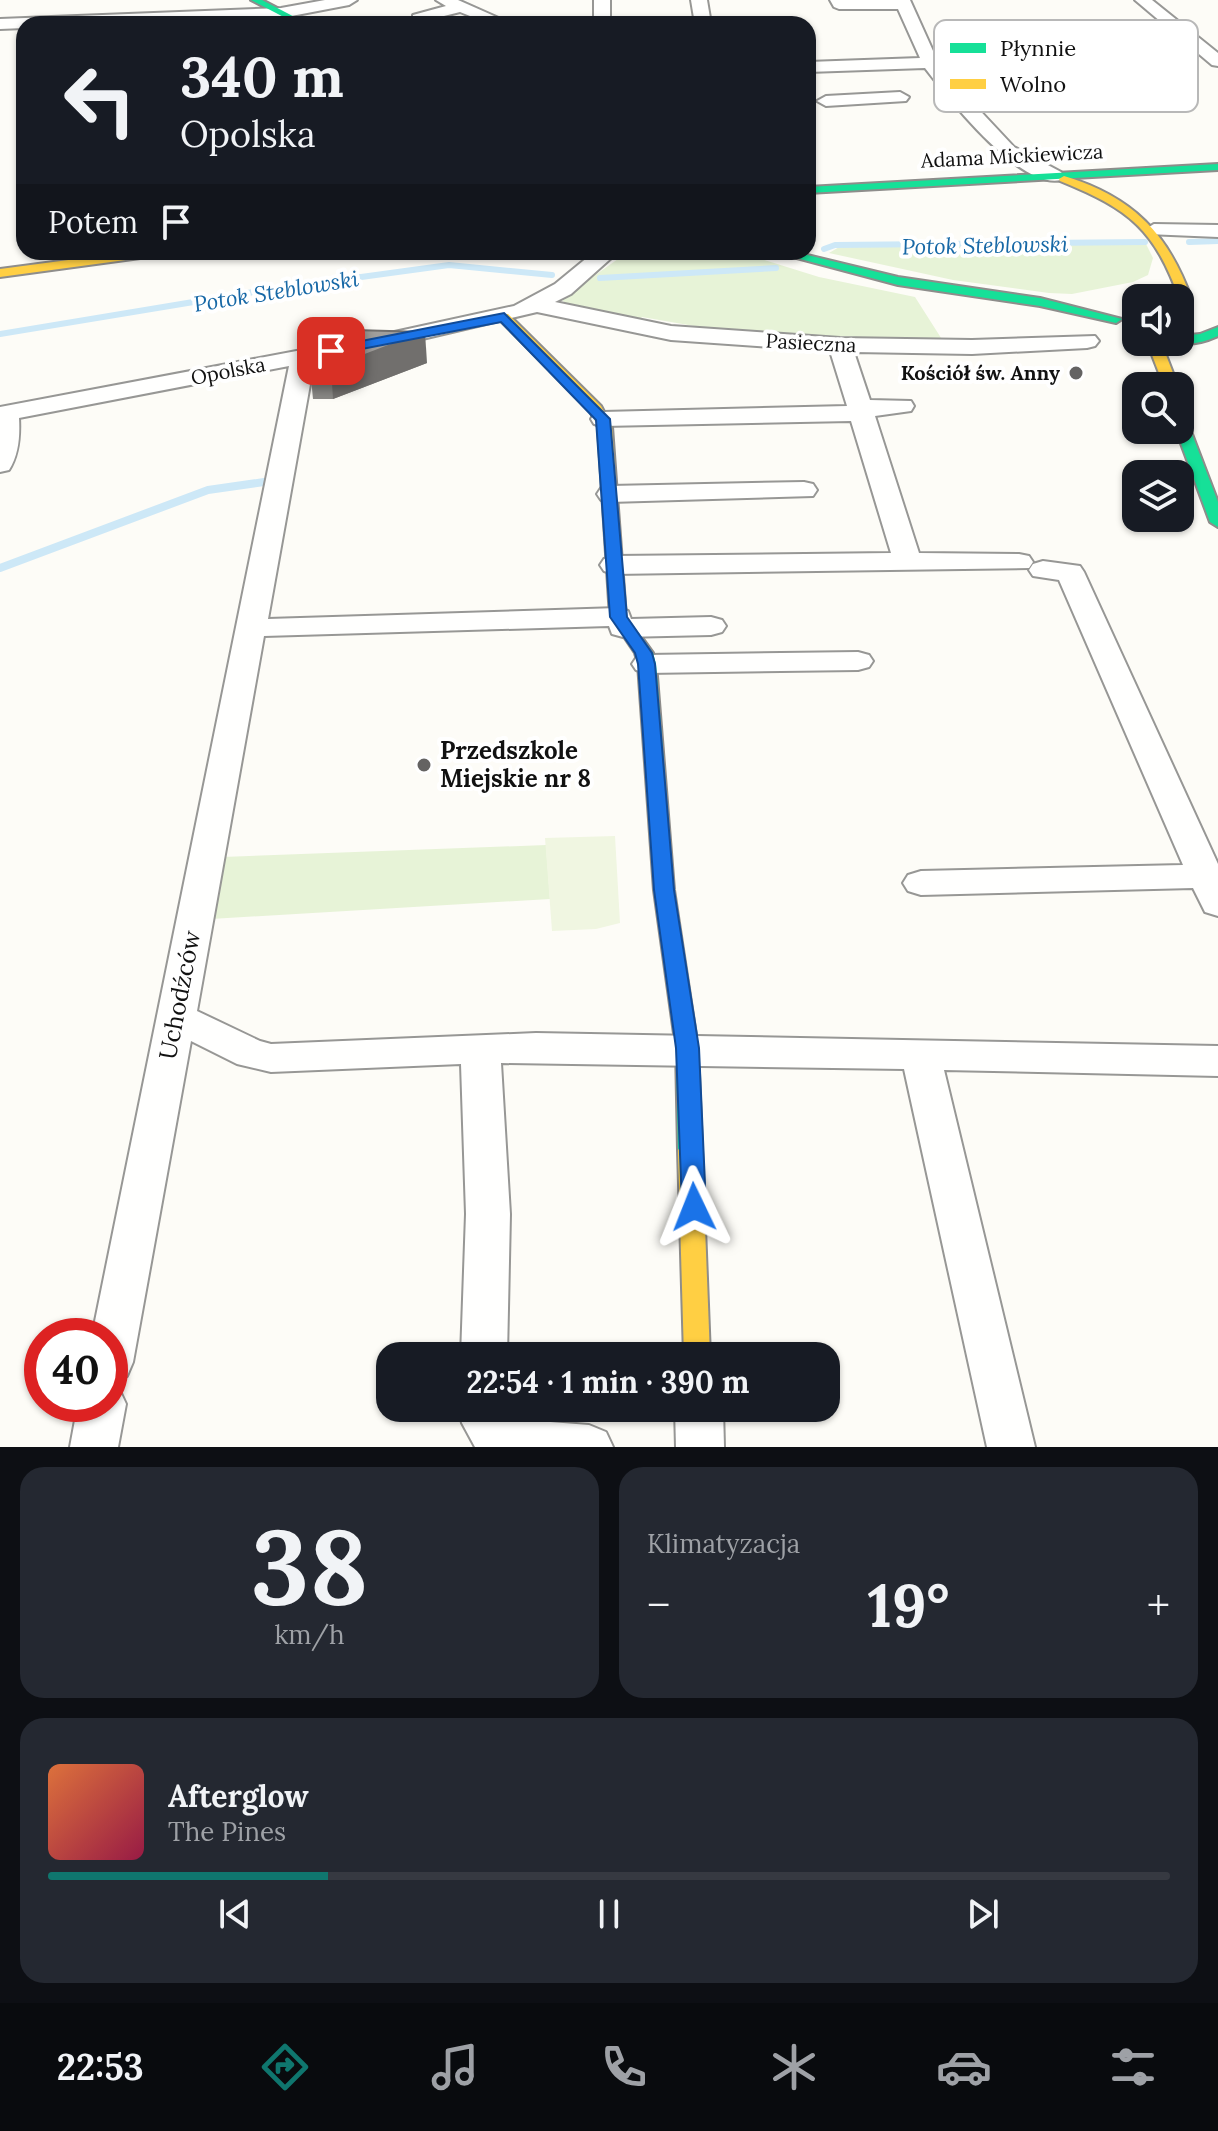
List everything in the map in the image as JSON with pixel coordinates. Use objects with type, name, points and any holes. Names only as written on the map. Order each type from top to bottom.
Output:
[{"type":"street","points":[[255,0],[287,16]]},
{"type":"street","points":[[204,16],[281,13],[349,0]]},
{"type":"street","points":[[444,0],[484,16]]},
{"type":"street","points":[[838,0],[839,4],[903,2],[934,68]]},
{"type":"street","points":[[1143,0],[1168,20]]},
{"type":"street","points":[[427,16],[462,7]]},
{"type":"street","points":[[1198,45],[1218,61]]},
{"type":"street","points":[[816,67],[930,63]]},
{"type":"street","points":[[817,101],[900,97]]},
{"type":"street","points":[[973,112],[1007,151],[1054,176],[1121,205],[1154,230],[1169,250],[1182,284]]},
{"type":"street","name":"Adama Mickiewicza","points":[[816,190],[1218,167]]},
{"type":"street","points":[[1154,230],[1218,231]]},
{"type":"street","points":[[0,273],[49,260]]},
{"type":"street","points":[[596,260],[571,283],[537,305],[504,317],[603,419],[621,622],[644,653],[647,664],[664,890],[687,1048],[697,1342]]},
{"type":"street","points":[[809,260],[940,288],[1117,312],[1122,318]]},
{"type":"street","points":[[1167,284],[1163,281],[1173,265]]},
{"type":"street","name":"Pasieczna","points":[[537,305],[671,333],[840,345],[972,347],[1087,341]]},
{"type":"street","points":[[1117,312],[1122,308]]},
{"type":"street","name":"Opolska","points":[[3,413],[504,317]]},
{"type":"street","points":[[1194,337],[1218,331]]},
{"type":"street","points":[[840,345],[908,561]]},
{"type":"street","name":"Uchodźców","points":[[118,1318],[303,357]]},
{"type":"street","points":[[603,419],[861,413],[877,406],[902,406]]},
{"type":"street","points":[[0,464],[7,438],[3,413]]},
{"type":"street","points":[[1189,444],[1218,522]]},
{"type":"street","points":[[610,494],[804,490]]},
{"type":"street","points":[[614,565],[908,561],[1031,566],[1070,572],[1214,885],[921,883]]},
{"type":"street","points":[[249,628],[621,622],[711,626]]},
{"type":"street","points":[[647,664],[858,661]]},
{"type":"street","points":[[176,1017],[251,1054],[271,1058],[480,1049],[687,1048],[1218,1061]]},
{"type":"street","points":[[480,1049],[488,1214],[484,1342]]},
{"type":"street","points":[[921,1055],[1011,1447]]},
{"type":"street","points":[[94,1447],[99,1422]]},
{"type":"street","points":[[484,1422],[492,1433],[504,1440],[589,1447]]},
{"type":"street","points":[[699,1422],[700,1447]]},
{"type":"green space","points":[[1146,244],[1153,258],[1148,275],[1133,282],[1072,294],[953,280],[829,253],[841,246]]},
{"type":"green space","points":[[617,260],[765,260],[819,277],[915,297],[943,341],[723,331],[642,317],[637,322],[569,307],[561,299]]},
{"type":"green space","points":[[615,836],[620,923],[596,929],[552,931],[545,838]]},
{"type":"green space","points":[[546,845],[550,899],[211,919],[222,857]]},
{"type":"building","points":[[354,330],[425,332],[331,368],[310,368],[316,341]]},
{"type":"waterway","name":"Potok Steblowski","points":[[1189,242],[1218,241]]},
{"type":"waterway","name":"Potok Steblowski","points":[[824,249],[835,245],[1145,242]]},
{"type":"waterway","name":"Potok Steblowski","points":[[0,334],[266,290],[449,265],[552,275]]},
{"type":"waterway","name":"Potok Steblowski","points":[[600,278],[776,268]]},
{"type":"waterway","points":[[0,568],[208,490],[264,482]]},
{"type":"traffic: fast","points":[[255,0],[288,16]]},
{"type":"traffic: fast","points":[[816,190],[1218,167]]},
{"type":"traffic: fast","points":[[813,260],[898,281],[1040,302],[1116,319]]},
{"type":"traffic: fast","points":[[1194,339],[1218,331]]},
{"type":"traffic: fast","points":[[1189,444],[1218,522]]},
{"type":"traffic: fast","points":[[624,625],[644,653],[647,664],[664,890],[687,1048],[690,1150]]},
{"type":"traffic: slow","points":[[1064,179],[1109,199],[1142,222],[1167,254],[1180,284]]},
{"type":"traffic: slow","points":[[0,273],[96,260]]},
{"type":"traffic: slow","points":[[504,317],[596,409],[605,427],[618,617],[624,625]]},
{"type":"traffic: slow","points":[[1159,356],[1166,372]]},
{"type":"traffic: slow","points":[[690,1150],[697,1342]]},
{"type":"place","name":"Kościół św. Anny","points":[[1076,373]]},
{"type":"place","name":"Przedszkole Miejskie nr 8","points":[[424,765]]},
{"type":"route","points":[[331,351],[504,317],[603,419],[618,617],[644,653],[647,664],[652,768],[664,890],[687,1048],[694,1207]]}]
